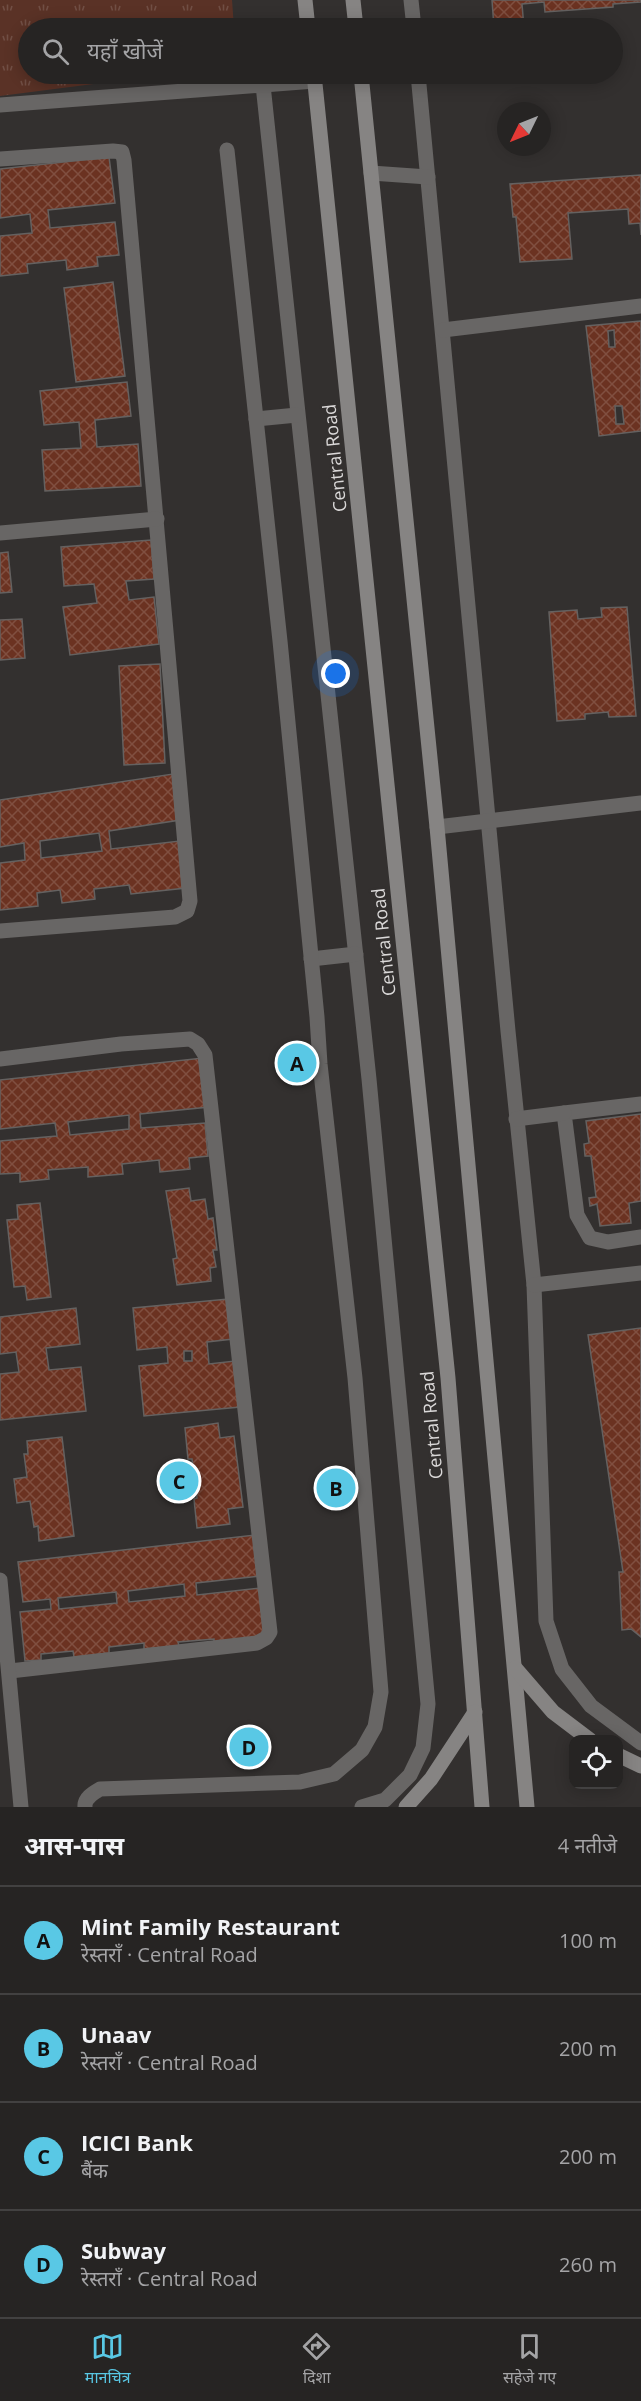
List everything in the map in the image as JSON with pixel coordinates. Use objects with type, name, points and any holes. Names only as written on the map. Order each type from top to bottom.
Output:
[{"type":"main road","points":[[305,0],[307,18]]},
{"type":"main road","points":[[353,0],[355,18]]},
{"type":"main road","name":"Central Road","points":[[315,84],[448,1378],[482,1807]]},
{"type":"main road","points":[[362,84],[437,827],[527,1807]]},
{"type":"main road","points":[[515,1668],[553,1712],[583,1735]]},
{"type":"main road","points":[[406,1807],[431,1779],[475,1712]]},
{"type":"main road","points":[[623,1757],[641,1766]]},
{"type":"street","points":[[411,0],[413,18]]},
{"type":"street","points":[[0,105],[269,84]]},
{"type":"street","points":[[419,84],[516,1119],[534,1285],[546,1621],[562,1669],[591,1706],[641,1743]]},
{"type":"street","points":[[263,85],[356,954],[428,1704],[423,1748],[410,1775],[385,1800],[362,1807]]},
{"type":"street","points":[[85,1807],[91,1794],[100,1790],[300,1782],[334,1773],[362,1750],[375,1727],[381,1692],[357,1402],[321,1075],[227,150]]},
{"type":"street","points":[[0,159],[122,152],[190,901],[187,910],[175,916],[0,931]]},
{"type":"street","points":[[371,173],[428,177]]},
{"type":"street","points":[[443,330],[641,306]]},
{"type":"street","points":[[256,419],[297,415]]},
{"type":"street","points":[[0,533],[157,519]]},
{"type":"street","points":[[437,827],[641,803]]},
{"type":"street","points":[[311,959],[356,954]]},
{"type":"street","points":[[0,1059],[122,1044],[190,1039],[198,1044],[205,1055],[270,1632],[266,1638],[257,1643],[10,1671]]},
{"type":"street","points":[[516,1119],[641,1104]]},
{"type":"street","points":[[564,1113],[577,1215],[590,1238],[608,1242],[641,1237]]},
{"type":"street","points":[[534,1285],[641,1273]]},
{"type":"street","points":[[0,1580],[21,1807]]},
{"type":"green space","points":[[0,0],[232,0],[233,18],[18,18],[18,84],[93,84],[0,96]]},
{"type":"building","points":[[492,0],[641,0],[641,2],[613,4],[613,7],[545,12],[544,2],[522,4],[523,18],[493,18]]},
{"type":"building","points":[[109,157],[115,203],[48,210],[50,228],[115,222],[119,255],[97,257],[98,266],[67,270],[66,260],[27,264],[28,273],[0,276],[0,236],[32,233],[30,214],[0,218],[0,169]]},
{"type":"building","points":[[641,175],[641,235],[640,223],[629,224],[628,209],[568,213],[572,259],[520,262],[510,184]]},
{"type":"building","points":[[113,282],[125,376],[76,382],[64,288]]},
{"type":"building","points":[[641,321],[641,431],[599,436],[586,326]],"holes":[[[614,330],[615,347],[609,347],[608,331]],[[615,406],[622,406],[624,424],[616,424]]]},
{"type":"building","points":[[127,382],[131,416],[95,420],[97,447],[138,444],[141,486],[45,491],[42,450],[81,448],[79,422],[44,425],[40,391]]},
{"type":"building","points":[[151,540],[154,579],[126,581],[129,600],[154,597],[159,644],[70,655],[63,607],[97,603],[94,584],[64,586],[61,547]]},
{"type":"building","points":[[8,552],[12,592],[0,593],[0,553]]},
{"type":"building","points":[[627,607],[636,716],[609,717],[608,712],[585,714],[585,719],[557,721],[549,612],[577,610],[578,619],[602,617],[601,608]]},
{"type":"building","points":[[22,619],[25,658],[0,660],[0,620]]},
{"type":"building","points":[[160,664],[165,763],[124,765],[119,666]]},
{"type":"building","points":[[173,774],[180,820],[109,831],[111,849],[180,841],[186,888],[131,894],[129,885],[94,889],[95,899],[62,903],[60,890],[37,893],[38,906],[0,910],[0,863],[25,860],[24,843],[0,847],[0,800]],"holes":[[[99,833],[102,851],[41,858],[40,841]]]},
{"type":"building","points":[[203,1058],[209,1107],[140,1114],[141,1128],[205,1123],[208,1156],[189,1158],[190,1169],[160,1172],[159,1160],[122,1164],[123,1174],[88,1177],[88,1167],[48,1170],[49,1179],[20,1182],[20,1173],[0,1174],[0,1141],[57,1136],[55,1123],[0,1129],[0,1080]],"holes":[[[129,1115],[129,1129],[70,1135],[68,1122]]]},
{"type":"building","points":[[641,1114],[641,1201],[629,1203],[631,1223],[600,1226],[597,1204],[590,1206],[589,1198],[596,1197],[591,1156],[585,1156],[584,1144],[589,1143],[586,1121]]},
{"type":"building","points":[[189,1188],[191,1201],[205,1199],[208,1219],[213,1218],[217,1250],[213,1250],[216,1267],[210,1268],[211,1281],[177,1285],[173,1259],[177,1258],[166,1191]]},
{"type":"building","points":[[40,1203],[51,1297],[27,1300],[25,1286],[14,1287],[7,1220],[18,1219],[17,1205]]},
{"type":"building","points":[[228,1299],[233,1339],[207,1342],[209,1364],[235,1361],[240,1407],[144,1416],[139,1366],[168,1363],[167,1347],[137,1350],[133,1308]],"holes":[[[184,1351],[192,1351],[192,1361],[184,1361]]]},
{"type":"building","points":[[76,1308],[80,1344],[46,1348],[49,1370],[81,1367],[86,1411],[0,1420],[0,1374],[19,1372],[16,1352],[0,1354],[0,1317]]},
{"type":"building","points":[[641,1328],[641,1637],[631,1629],[622,1630],[619,1572],[623,1572],[588,1335]]},
{"type":"building","points":[[218,1423],[220,1438],[234,1436],[243,1507],[228,1509],[230,1524],[197,1528],[194,1499],[197,1498],[192,1459],[188,1459],[185,1428]]},
{"type":"building","points":[[62,1437],[74,1536],[39,1541],[38,1526],[34,1527],[30,1501],[17,1503],[14,1479],[27,1477],[24,1454],[28,1454],[27,1441]]},
{"type":"building","points":[[255,1535],[260,1576],[196,1583],[197,1595],[260,1588],[265,1637],[214,1642],[214,1639],[178,1642],[179,1646],[144,1649],[144,1643],[109,1647],[109,1653],[74,1657],[73,1651],[41,1654],[41,1660],[25,1661],[20,1612],[51,1609],[50,1599],[23,1602],[18,1562]],"holes":[[[184,1584],[185,1596],[129,1602],[128,1591]],[[116,1592],[117,1603],[59,1609],[58,1598]]]},
{"type":"place","name":"Mint Family Restaurant","points":[[297,1063]]},
{"type":"place","name":"ICICI Bank","points":[[179,1481]]},
{"type":"place","name":"Unaav","points":[[336,1488]]},
{"type":"place","name":"Subway","points":[[249,1747]]}]
